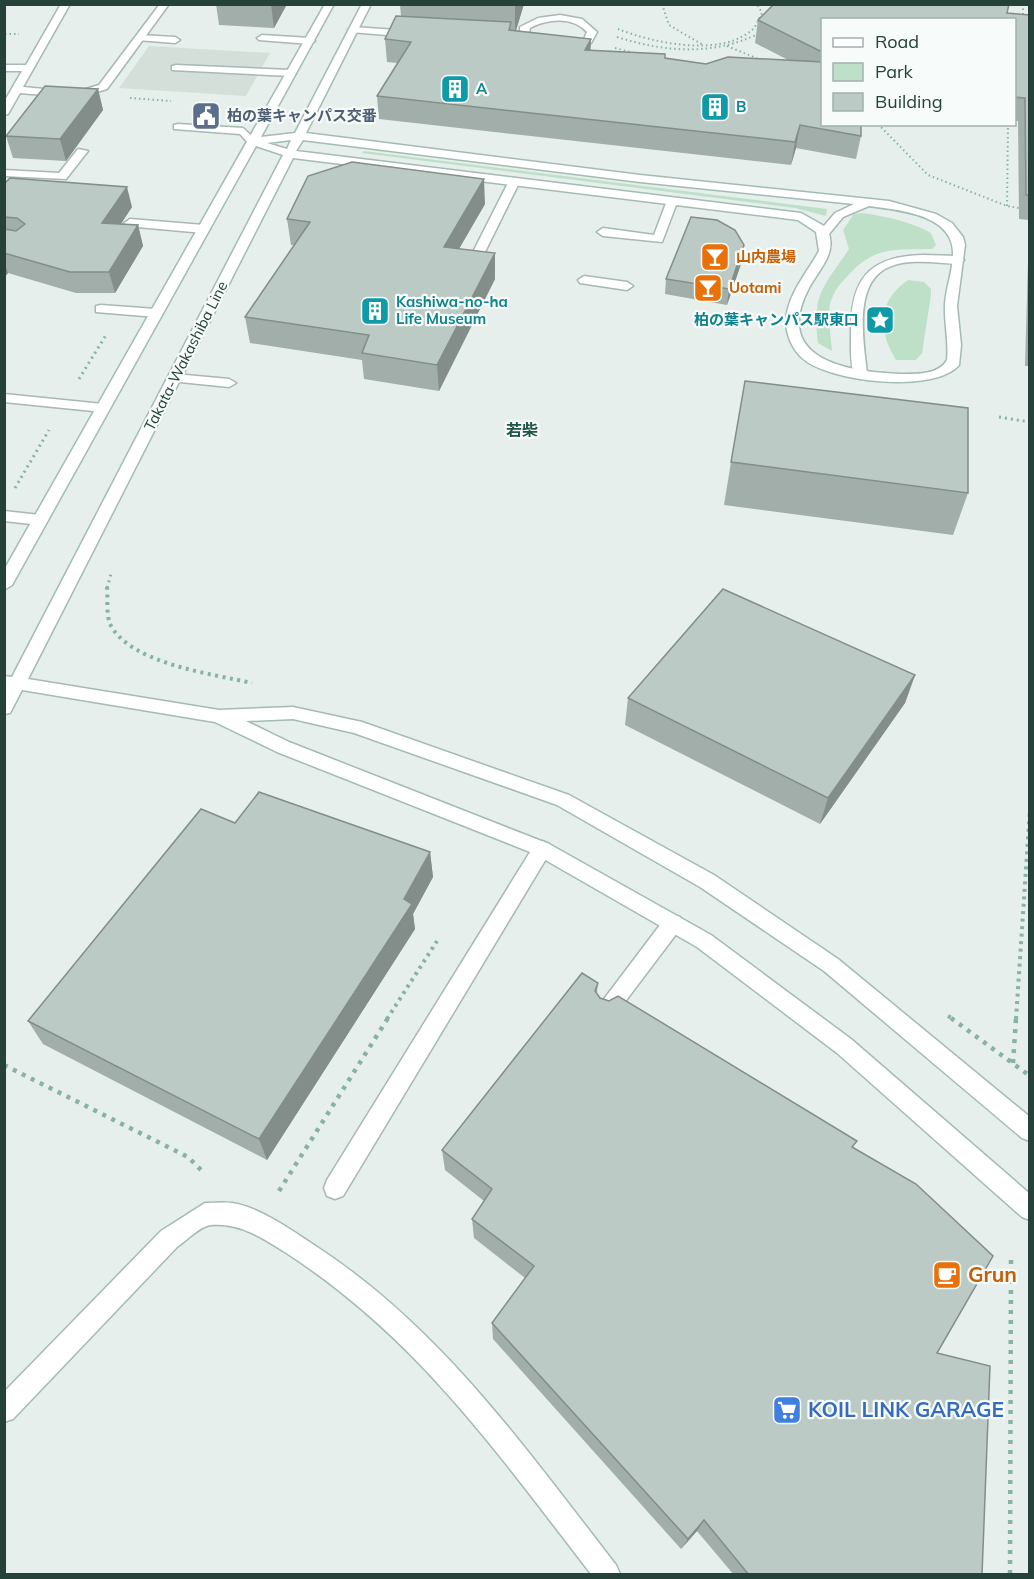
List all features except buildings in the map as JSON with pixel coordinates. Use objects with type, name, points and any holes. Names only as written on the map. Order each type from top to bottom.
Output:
[{"type":"street","points":[[4,112],[66,4]]},
{"type":"street","points":[[17,90],[89,94],[103,87],[165,4]]},
{"type":"street","points":[[4,585],[330,4]]},
{"type":"street","name":"Takata-Wakashiba Line","points":[[4,708],[11,683],[175,378],[367,4]]},
{"type":"street","points":[[498,39],[529,38],[525,27],[534,22],[565,19],[589,27],[592,32],[588,41],[557,45]]},
{"type":"street","points":[[353,30],[426,35]]},
{"type":"street","points":[[140,38],[175,40]]},
{"type":"street","points":[[262,38],[310,41]]},
{"type":"street","points":[[4,68],[30,68]]},
{"type":"street","points":[[176,68],[291,73]]},
{"type":"street","points":[[178,128],[243,131],[252,141],[290,154],[791,215],[811,221],[824,233]]},
{"type":"street","points":[[252,141],[300,136],[689,184],[866,203],[909,209],[934,216],[956,236],[958,260],[951,305],[954,355],[952,364],[941,372],[914,378],[860,374],[825,366],[808,357],[796,342],[793,327],[796,304],[825,251],[824,233],[839,215],[866,203]]},
{"type":"street","points":[[4,173],[62,177],[82,151]]},
{"type":"street","points":[[478,254],[514,181]]},
{"type":"street","points":[[603,232],[643,240],[658,239],[672,200]]},
{"type":"street","points":[[130,223],[204,229]]},
{"type":"street","points":[[860,374],[855,318],[858,296],[870,275],[882,265],[901,260],[958,260]]},
{"type":"street","points":[[584,280],[627,286]]},
{"type":"street","points":[[101,309],[156,313]]},
{"type":"street","points":[[175,378],[230,383]]},
{"type":"street","points":[[4,398],[103,408]]},
{"type":"street","points":[[4,516],[40,520]]},
{"type":"street","points":[[11,683],[77,691],[219,716],[293,713],[356,727],[563,800],[707,881],[831,965],[1029,1131]]},
{"type":"street","points":[[219,716],[283,747],[382,784],[542,849],[704,941],[844,1046],[1029,1209]]},
{"type":"street","points":[[336,1188],[542,849]]},
{"type":"street","points":[[605,1013],[673,923]]},
{"type":"street","points":[[4,1410],[169,1239],[205,1214],[234,1214],[273,1231],[335,1272],[404,1329],[438,1363],[494,1428],[607,1575]]},
{"type":"path","points":[[662,4],[669,25],[704,45]]},
{"type":"path","points":[[614,27],[630,36],[652,42],[704,45],[728,41],[748,34],[759,24],[762,13],[757,4]]},
{"type":"path","points":[[1023,4],[1023,26]]},
{"type":"path","points":[[612,35],[639,44],[672,48],[726,45],[753,37],[765,30]]},
{"type":"path","points":[[588,41],[637,54],[628,61]]},
{"type":"path","points":[[726,45],[764,62]]},
{"type":"path","points":[[880,126],[928,175],[1007,206],[1029,210]]},
{"type":"path","points":[[1007,206],[1008,126]]},
{"type":"path","points":[[999,417],[1029,422]]},
{"type":"path","points":[[1013,1064],[1029,809]]},
{"type":"path","points":[[279,1191],[437,941]]},
{"type":"path","points":[[4,1065],[188,1156],[204,1173]]},
{"type":"path","points":[[1010,1575],[1011,1260]]},
{"type":"shaded area","points":[[149,46],[270,53],[246,96],[119,88]]},
{"type":"green space","points":[[364,151],[827,209],[826,216],[795,208],[362,153]]},
{"type":"green space","points":[[863,213],[915,225],[931,233],[936,245],[932,249],[883,252],[864,261],[854,269],[838,287],[830,304],[832,351],[818,343],[818,302],[826,283],[849,249],[843,230],[854,214]]},
{"type":"green space","points":[[908,280],[924,282],[931,289],[931,295],[922,353],[916,360],[896,360],[886,338],[884,317],[891,297]]},
{"type":"place","name":"A","points":[[455,89]]},
{"type":"place","name":"B","points":[[715,107]]},
{"type":"place","name":"柏の葉キャンパス交番","points":[[206,116]]},
{"type":"place","name":"山内農場","points":[[715,257]]},
{"type":"place","name":"Uotami","points":[[708,288]]},
{"type":"place","name":"Kashiwa-no-ha Life Museum","points":[[375,311]]},
{"type":"place","name":"柏の葉キャンパス駅東口","points":[[880,320]]},
{"type":"place","name":"Grun","points":[[947,1275]]},
{"type":"place","name":"KOIL LINK GARAGE","points":[[787,1410]]},
{"type":"district","name":"若柴","points":[[522,430]]}]
